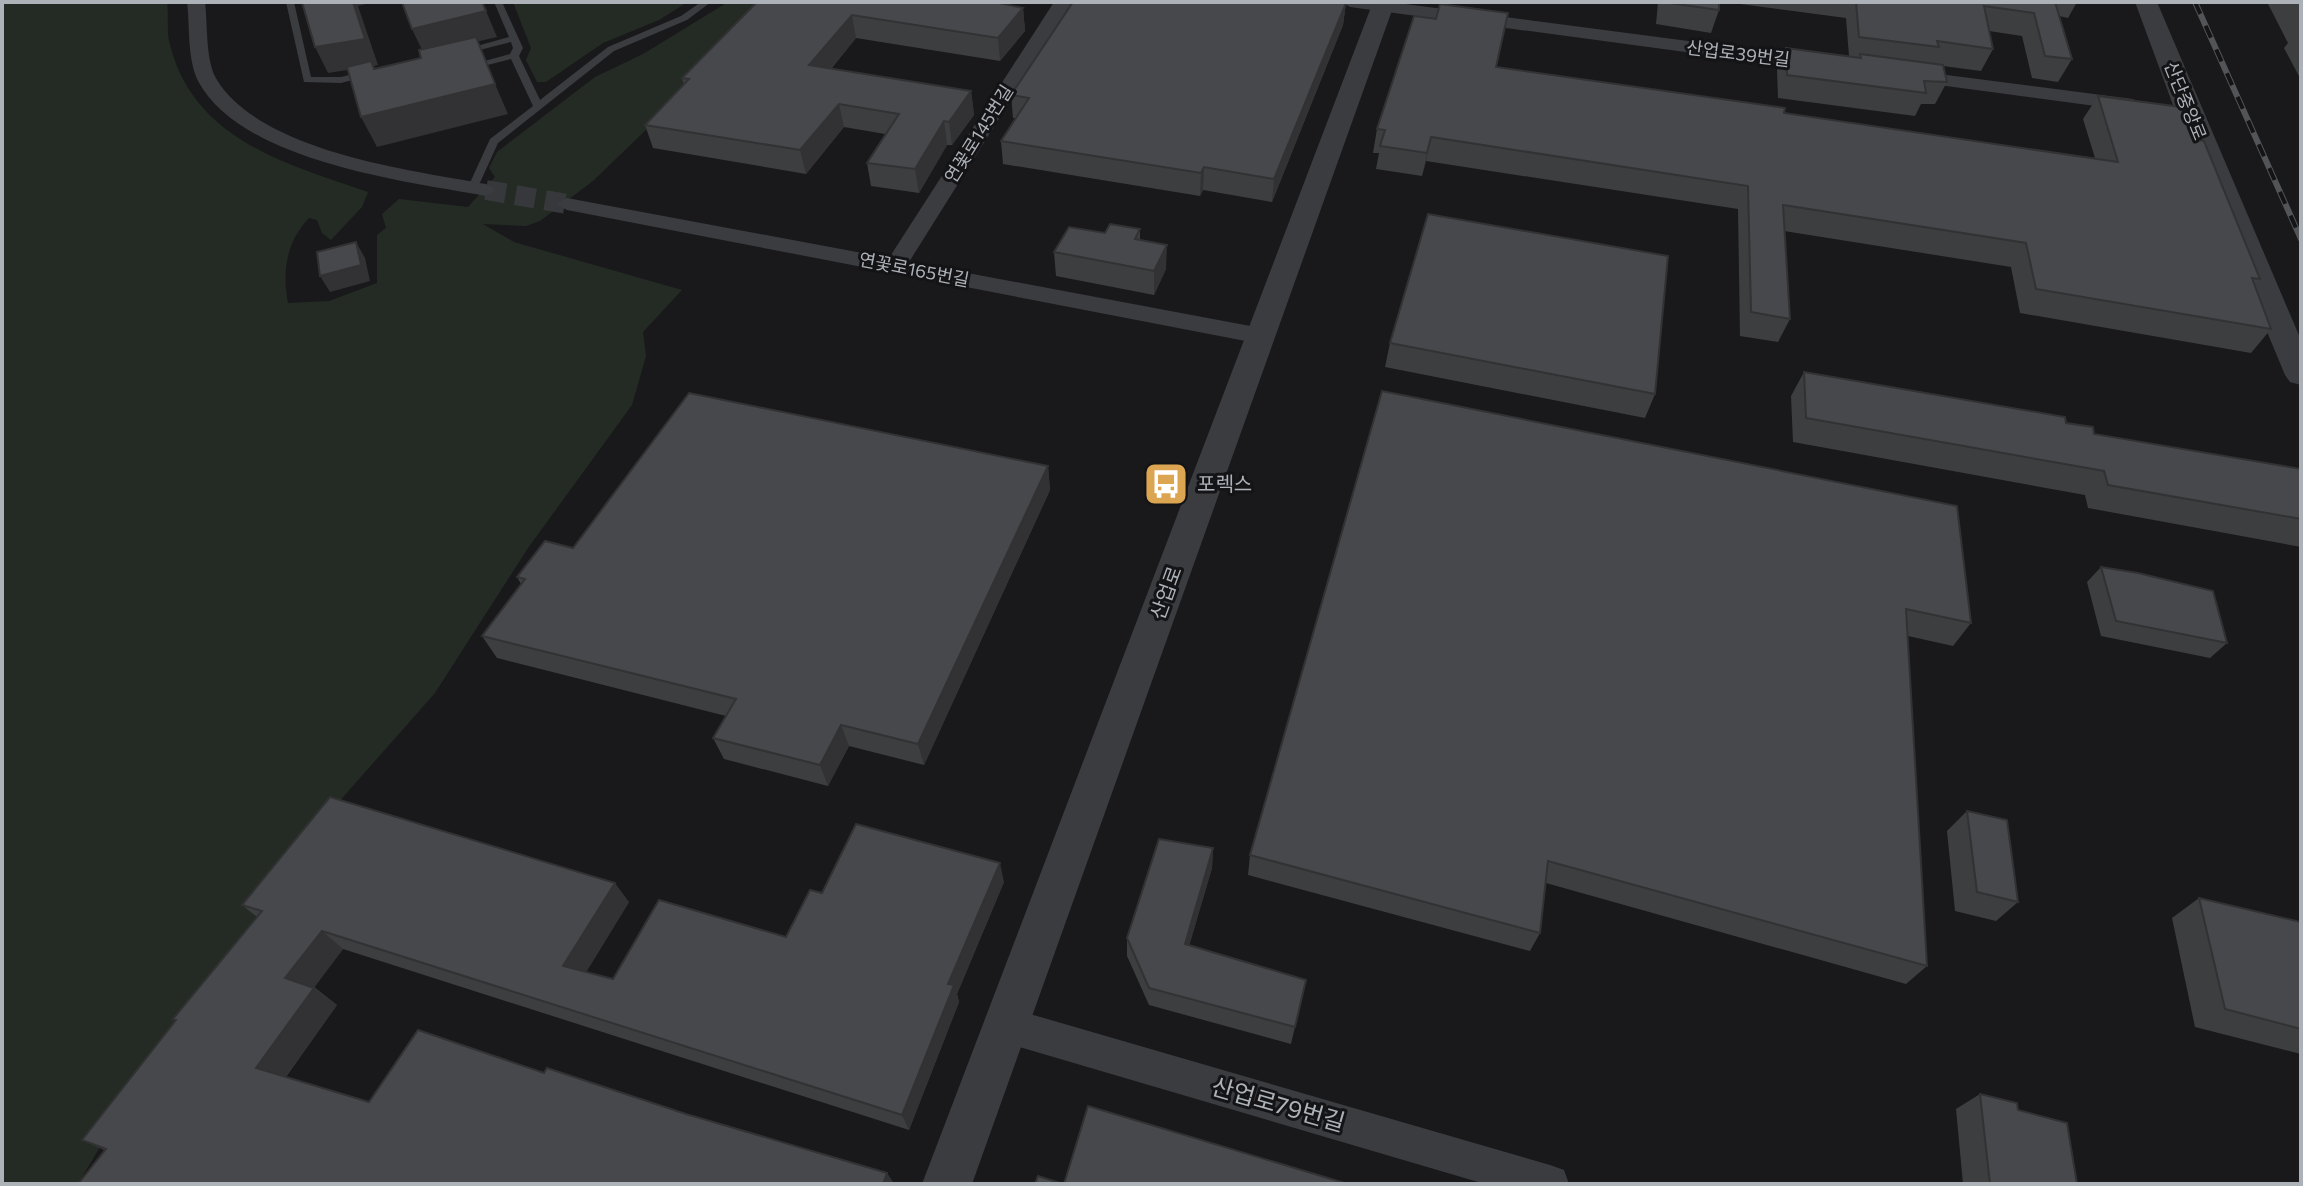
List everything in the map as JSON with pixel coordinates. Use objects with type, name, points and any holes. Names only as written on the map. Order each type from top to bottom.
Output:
[{"type":"street","points":[[196,2],[207,80],[246,123],[369,169],[480,188]]},
{"type":"street","name":"연꽃로145번길","points":[[895,266],[1063,2]]},
{"type":"street","name":"산단중앙로","points":[[2146,2],[2173,111],[2301,375]]},
{"type":"street","name":"산업로39번길","points":[[1372,4],[1841,67]]},
{"type":"street","name":"산업로","points":[[947,1184],[1261,336],[1372,4]]},
{"type":"street","points":[[1889,73],[2173,111]]},
{"type":"street","name":"연꽃로165번길","points":[[567,204],[1261,336]]},
{"type":"street","name":"산업로79번길","points":[[1006,1025],[1550,1184]]},
{"type":"lane","points":[[290,2],[307,80],[347,83],[376,72]]},
{"type":"lane","points":[[498,2],[518,48],[514,56]]},
{"type":"lane","points":[[480,188],[494,141],[611,49],[684,18],[707,2]]},
{"type":"lane","points":[[453,54],[514,39]]},
{"type":"lane","points":[[514,56],[538,107]]},
{"type":"lane","points":[[455,70],[514,56]]},
{"type":"shaded area","points":[[2,2],[167,2],[169,40],[182,77],[199,104],[221,125],[275,158],[368,192],[362,207],[331,240],[322,233],[317,220],[309,218],[301,227],[291,247],[286,269],[288,303],[329,301],[377,283],[377,235],[386,228],[382,214],[399,199],[468,207],[495,177],[489,168],[497,152],[595,77],[643,54],[728,2],[768,2],[678,99],[593,181],[540,221],[526,226],[483,224],[514,242],[682,290],[643,332],[646,356],[632,405],[528,548],[435,693],[321,822],[119,1115],[78,1184],[2,1184]]},
{"type":"shaded area","points":[[513,2],[683,2],[683,5],[659,20],[603,43],[546,82],[537,82],[526,60],[531,48]]},
{"type":"building","points":[[302,2],[353,2],[365,39],[315,47]]},
{"type":"building","points":[[402,2],[482,2],[486,11],[412,29]]},
{"type":"building","points":[[757,2],[995,2],[1023,8],[998,38],[852,15],[809,65],[971,91],[949,122],[944,121],[915,169],[867,163],[899,114],[839,104],[800,150],[645,125],[689,79],[682,78]]},
{"type":"building","points":[[1073,2],[1346,3],[1274,179],[1204,167],[1201,173],[1001,141],[1029,98],[1011,95]]},
{"type":"building","points":[[1663,2],[1719,2],[1719,10]]},
{"type":"building","points":[[1856,2],[2055,2],[2072,59],[2045,56],[2034,13],[1984,6],[1993,49],[1937,41],[1939,47],[1859,37]]},
{"type":"building","points":[[1440,4],[1508,13],[1496,67],[1785,108],[1784,113],[2118,162],[2098,96],[2181,107],[2194,139],[2204,141],[2260,279],[2252,278],[2271,329],[2036,289],[2026,243],[1783,205],[1790,319],[1751,312],[1748,186],[1431,137],[1427,153],[1380,146],[1385,130],[1377,129],[1414,16],[1436,19]]},
{"type":"building","points":[[476,37],[495,84],[361,117],[347,67],[371,61],[374,69],[421,58],[419,50]]},
{"type":"building","points":[[1786,48],[1943,65],[1947,82],[1924,81],[1926,93],[1787,75]]},
{"type":"building","points":[[1428,214],[1668,256],[1655,394],[1390,343]]},
{"type":"building","points":[[1110,224],[1140,229],[1135,239],[1167,245],[1154,271],[1054,252],[1069,227],[1105,233]]},
{"type":"building","points":[[356,242],[361,265],[320,276],[317,252]]},
{"type":"building","points":[[1804,372],[2065,417],[2066,423],[2093,427],[2094,434],[2301,469],[2301,519],[2108,485],[2104,471],[1806,418]]},
{"type":"building","points":[[1382,391],[1957,506],[1971,623],[1906,609],[1927,966],[1548,861],[1540,933],[1250,855]]},
{"type":"building","points":[[689,393],[1048,466],[918,744],[841,725],[820,765],[713,738],[736,699],[482,636],[525,579],[517,577],[545,541],[573,548]]},
{"type":"building","points":[[2101,567],[2213,591],[2227,643],[2116,621]]},
{"type":"building","points":[[330,797],[615,883],[563,966],[613,979],[659,900],[786,937],[810,890],[822,893],[856,824],[1000,863],[948,984],[954,985],[902,1115],[322,931],[285,978],[314,988],[256,1068],[369,1102],[418,1030],[544,1073],[547,1068],[686,1114],[887,1173],[883,1184],[78,1184],[106,1149],[82,1140],[176,1020],[173,1019],[262,911],[242,905]]},
{"type":"building","points":[[1967,811],[2007,820],[2018,902],[1977,892]]},
{"type":"building","points":[[1159,839],[1213,848],[1185,944],[1306,980],[1295,1027],[1149,988],[1127,938]]},
{"type":"building","points":[[2199,898],[2301,922],[2301,1029],[2225,1009]]},
{"type":"building","points":[[1980,1094],[2017,1103],[2018,1110],[2067,1123],[2077,1184],[1990,1184]]},
{"type":"building","points":[[1088,1106],[1348,1184],[1064,1184]]},
{"type":"building","points":[[1038,1176],[1063,1184],[1035,1184]]},
{"type":"tunnel","points":[[486,190],[567,204]]},
{"type":"railway","points":[[2195,2],[2301,239]]},
{"type":"place","name":"포렉스","points":[[1166,484]]}]
